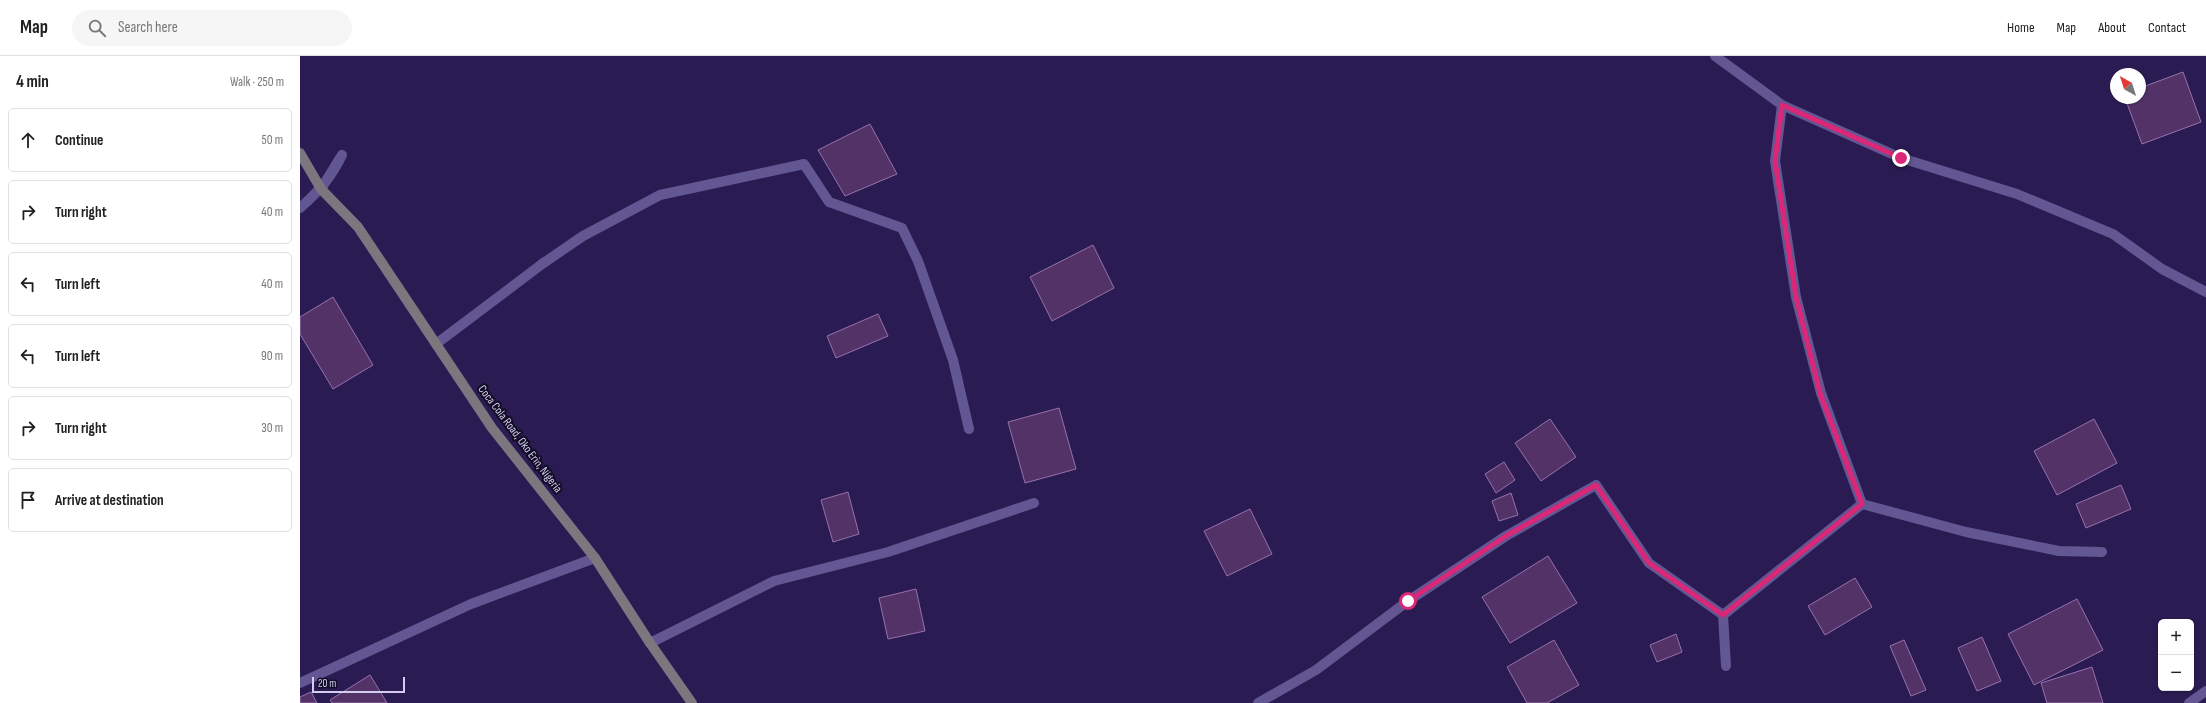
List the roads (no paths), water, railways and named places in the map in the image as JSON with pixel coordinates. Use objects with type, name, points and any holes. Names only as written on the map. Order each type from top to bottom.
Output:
[{"type":"street","points":[[1715,56],[1782,105],[1901,158],[2017,194],[2113,234],[2162,269],[2206,292]]},
{"type":"street","points":[[1782,105],[1775,161],[1796,297],[1820,393],[1862,504]]},
{"type":"street","name":"Coca Cola Road, Oko Erin, Nigeria","points":[[300,153],[321,189],[358,227],[492,428],[595,558],[650,643],[692,703]]},
{"type":"street","points":[[436,344],[542,264],[577,240],[660,195],[804,164],[829,202],[902,228],[918,261],[953,360],[969,429]]},
{"type":"street","points":[[300,208],[321,189]]},
{"type":"street","points":[[1258,703],[1316,670],[1408,601],[1506,536],[1596,485],[1649,563],[1723,615]]},
{"type":"street","points":[[650,643],[774,581],[888,552],[1034,502]]},
{"type":"street","points":[[1862,504],[1966,532],[2060,551],[2102,552]]},
{"type":"street","points":[[1723,615],[1862,504]]},
{"type":"street","points":[[300,683],[471,604],[595,558]]},
{"type":"street","points":[[1723,615],[1726,666]]},
{"type":"street","points":[[2189,703],[2206,691]]}]
